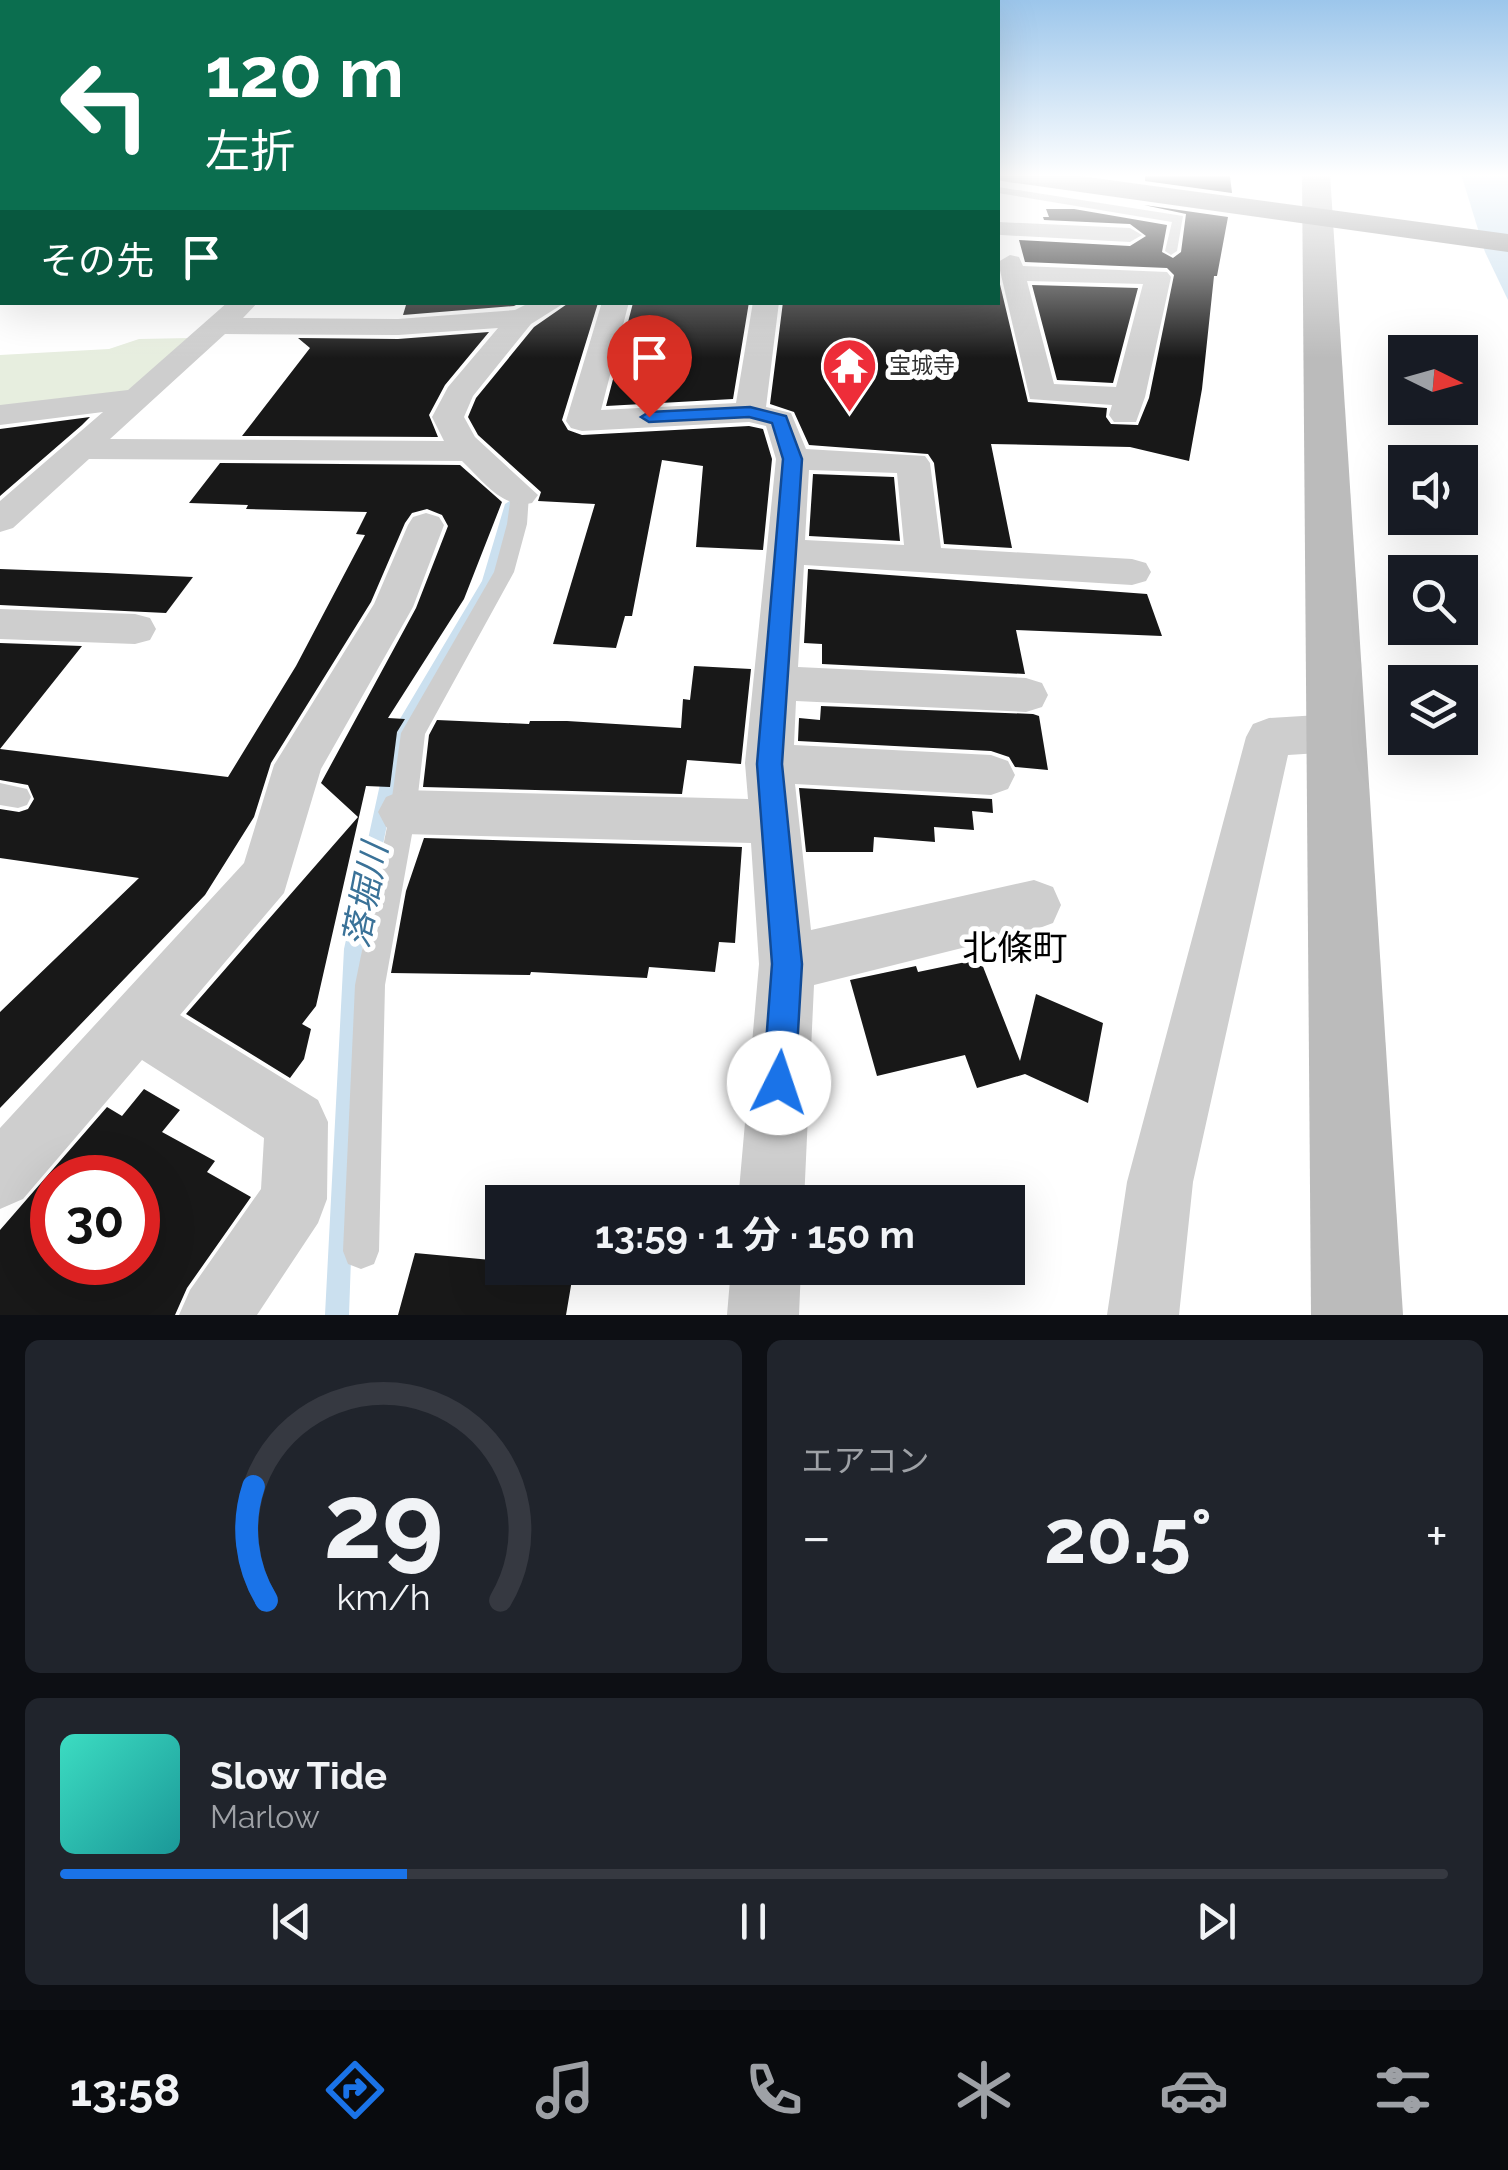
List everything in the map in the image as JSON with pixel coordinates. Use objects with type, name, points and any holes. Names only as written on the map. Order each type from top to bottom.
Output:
[{"type":"highway","points":[[1480,235],[1508,242]]},
{"type":"street","points":[[1001,235],[1007,266],[1042,392],[1127,406],[1158,276],[1007,266]]},
{"type":"street","points":[[1318,235],[1357,1315]]},
{"type":"street","points":[[0,520],[241,305]]},
{"type":"street","points":[[218,326],[398,327],[521,318],[547,305]]},
{"type":"street","points":[[615,305],[582,421],[750,412],[780,420],[792,459],[769,764],[787,964],[771,1185]]},
{"type":"street","points":[[750,412],[766,305]]},
{"type":"street","points":[[520,495],[460,442],[448,418],[459,394],[521,318]]},
{"type":"street","points":[[0,415],[137,398]]},
{"type":"street","points":[[80,449],[471,451]]},
{"type":"street","points":[[792,459],[913,463],[924,559]]},
{"type":"street","points":[[0,1176],[266,876],[298,765],[393,606],[426,525]]},
{"type":"street","points":[[785,551],[1132,572]]},
{"type":"street","points":[[0,624],[135,629]]},
{"type":"street","points":[[774,683],[1026,694]]},
{"type":"street","points":[[1143,1315],[1160,1182],[1269,738],[1335,732]]},
{"type":"street","points":[[769,764],[991,774]]},
{"type":"street","points":[[403,812],[774,822]]},
{"type":"street","points":[[787,964],[1034,904]]},
{"type":"street","points":[[136,1022],[296,1122],[294,1199],[215,1315]]},
{"type":"street","points":[[762,1315],[765,1285]]},
{"type":"lane","points":[[1171,252],[1175,235]]},
{"type":"lane","points":[[362,1251],[370,985],[403,812],[413,733],[504,572],[520,495]]},
{"type":"green space","points":[[190,338],[131,391],[0,407],[0,355],[109,349],[139,339]]},
{"type":"water","points":[[1480,235],[1508,235],[1508,300]]},
{"type":"building","points":[[1145,235],[1165,235],[1162,252],[1173,258],[1181,252],[1183,235],[1225,235],[1214,276],[1202,389],[1189,461],[1130,447],[991,444],[1012,548],[944,544],[934,463],[928,454],[809,445],[794,412],[770,404],[783,305],[1000,305],[1000,284],[1028,402],[1107,408],[1106,417],[1111,424],[1138,425],[1149,398],[1174,275],[1167,268],[1025,262],[1019,240],[1130,246]]},
{"type":"building","points":[[1032,285],[1138,288],[1113,383],[1057,380]]},
{"type":"building","points":[[406,305],[516,305],[514,306],[403,315]]},
{"type":"building","points":[[566,305],[597,305],[562,420],[568,430],[582,435],[749,426],[763,429],[772,459],[763,550],[696,547],[703,466],[662,460],[632,616],[625,616],[616,648],[553,644],[595,504],[538,501],[541,492],[478,435],[468,417],[476,398],[534,327]]},
{"type":"building","points":[[632,305],[749,305],[733,399],[606,406]]},
{"type":"building","points":[[489,332],[445,385],[429,415],[438,437],[242,436],[310,348],[298,338],[398,339]]},
{"type":"building","points":[[90,417],[82,425],[0,496],[0,429]]},
{"type":"building","points":[[220,463],[460,465],[502,502],[464,599],[388,718],[405,719],[397,732],[390,787],[366,786],[316,1006],[302,1024],[311,1029],[304,1059],[290,1078],[186,1014],[358,817],[321,783],[416,608],[448,526],[442,515],[427,509],[412,513],[405,523],[371,602],[271,763],[254,817],[205,895],[0,1108],[0,1012],[139,878],[0,858],[0,809],[19,812],[28,809],[34,799],[28,785],[0,780],[0,749],[228,777],[296,666],[365,535],[356,534],[367,512],[246,509],[248,505],[189,503]]},
{"type":"building","points":[[813,474],[894,477],[900,541],[809,536]]},
{"type":"building","points":[[0,569],[193,577],[166,613],[0,605]]},
{"type":"building","points":[[808,569],[1147,594],[1162,636],[1016,630],[1025,674],[822,664],[822,644],[804,643]]},
{"type":"building","points":[[0,643],[82,646],[0,749]]},
{"type":"building","points":[[694,666],[751,669],[741,764],[687,760],[682,794],[423,787],[429,735],[437,720],[529,724],[567,721],[681,728],[683,699],[690,700]]},
{"type":"building","points":[[821,706],[1033,714],[1039,716],[1048,770],[1015,767],[1009,757],[991,751],[798,741],[799,718],[820,720]]},
{"type":"building","points":[[799,788],[992,799],[993,813],[972,811],[974,830],[934,827],[935,842],[874,837],[873,852],[806,852]]},
{"type":"building","points":[[424,838],[742,847],[735,943],[719,942],[715,972],[649,967],[647,978],[531,972],[391,973],[406,891]]},
{"type":"building","points":[[980,959],[1020,1061],[1036,994],[1103,1023],[1088,1103],[1025,1074],[977,1088],[965,1055],[877,1076],[850,980],[916,966],[918,972]]},
{"type":"building","points":[[144,1089],[180,1110],[162,1132],[215,1161],[207,1172],[251,1197],[187,1288],[175,1315],[0,1315],[0,1230],[30,1196],[30,1285],[160,1285],[160,1155],[65,1155],[107,1107],[122,1116]]},
{"type":"building","points":[[415,1253],[485,1259],[485,1285],[571,1285],[566,1315],[398,1315]]},
{"type":"waterway","name":"落堀川","points":[[337,1315],[353,949],[398,734],[488,581],[511,504]]},
{"type":"place","name":"宝城寺","points":[[850,414]]},
{"type":"district","name":"北條町","points":[[1015,947]]},
{"type":"route","points":[[649,417],[750,412],[780,420],[792,459],[769,764],[787,964],[779,1083]]}]
